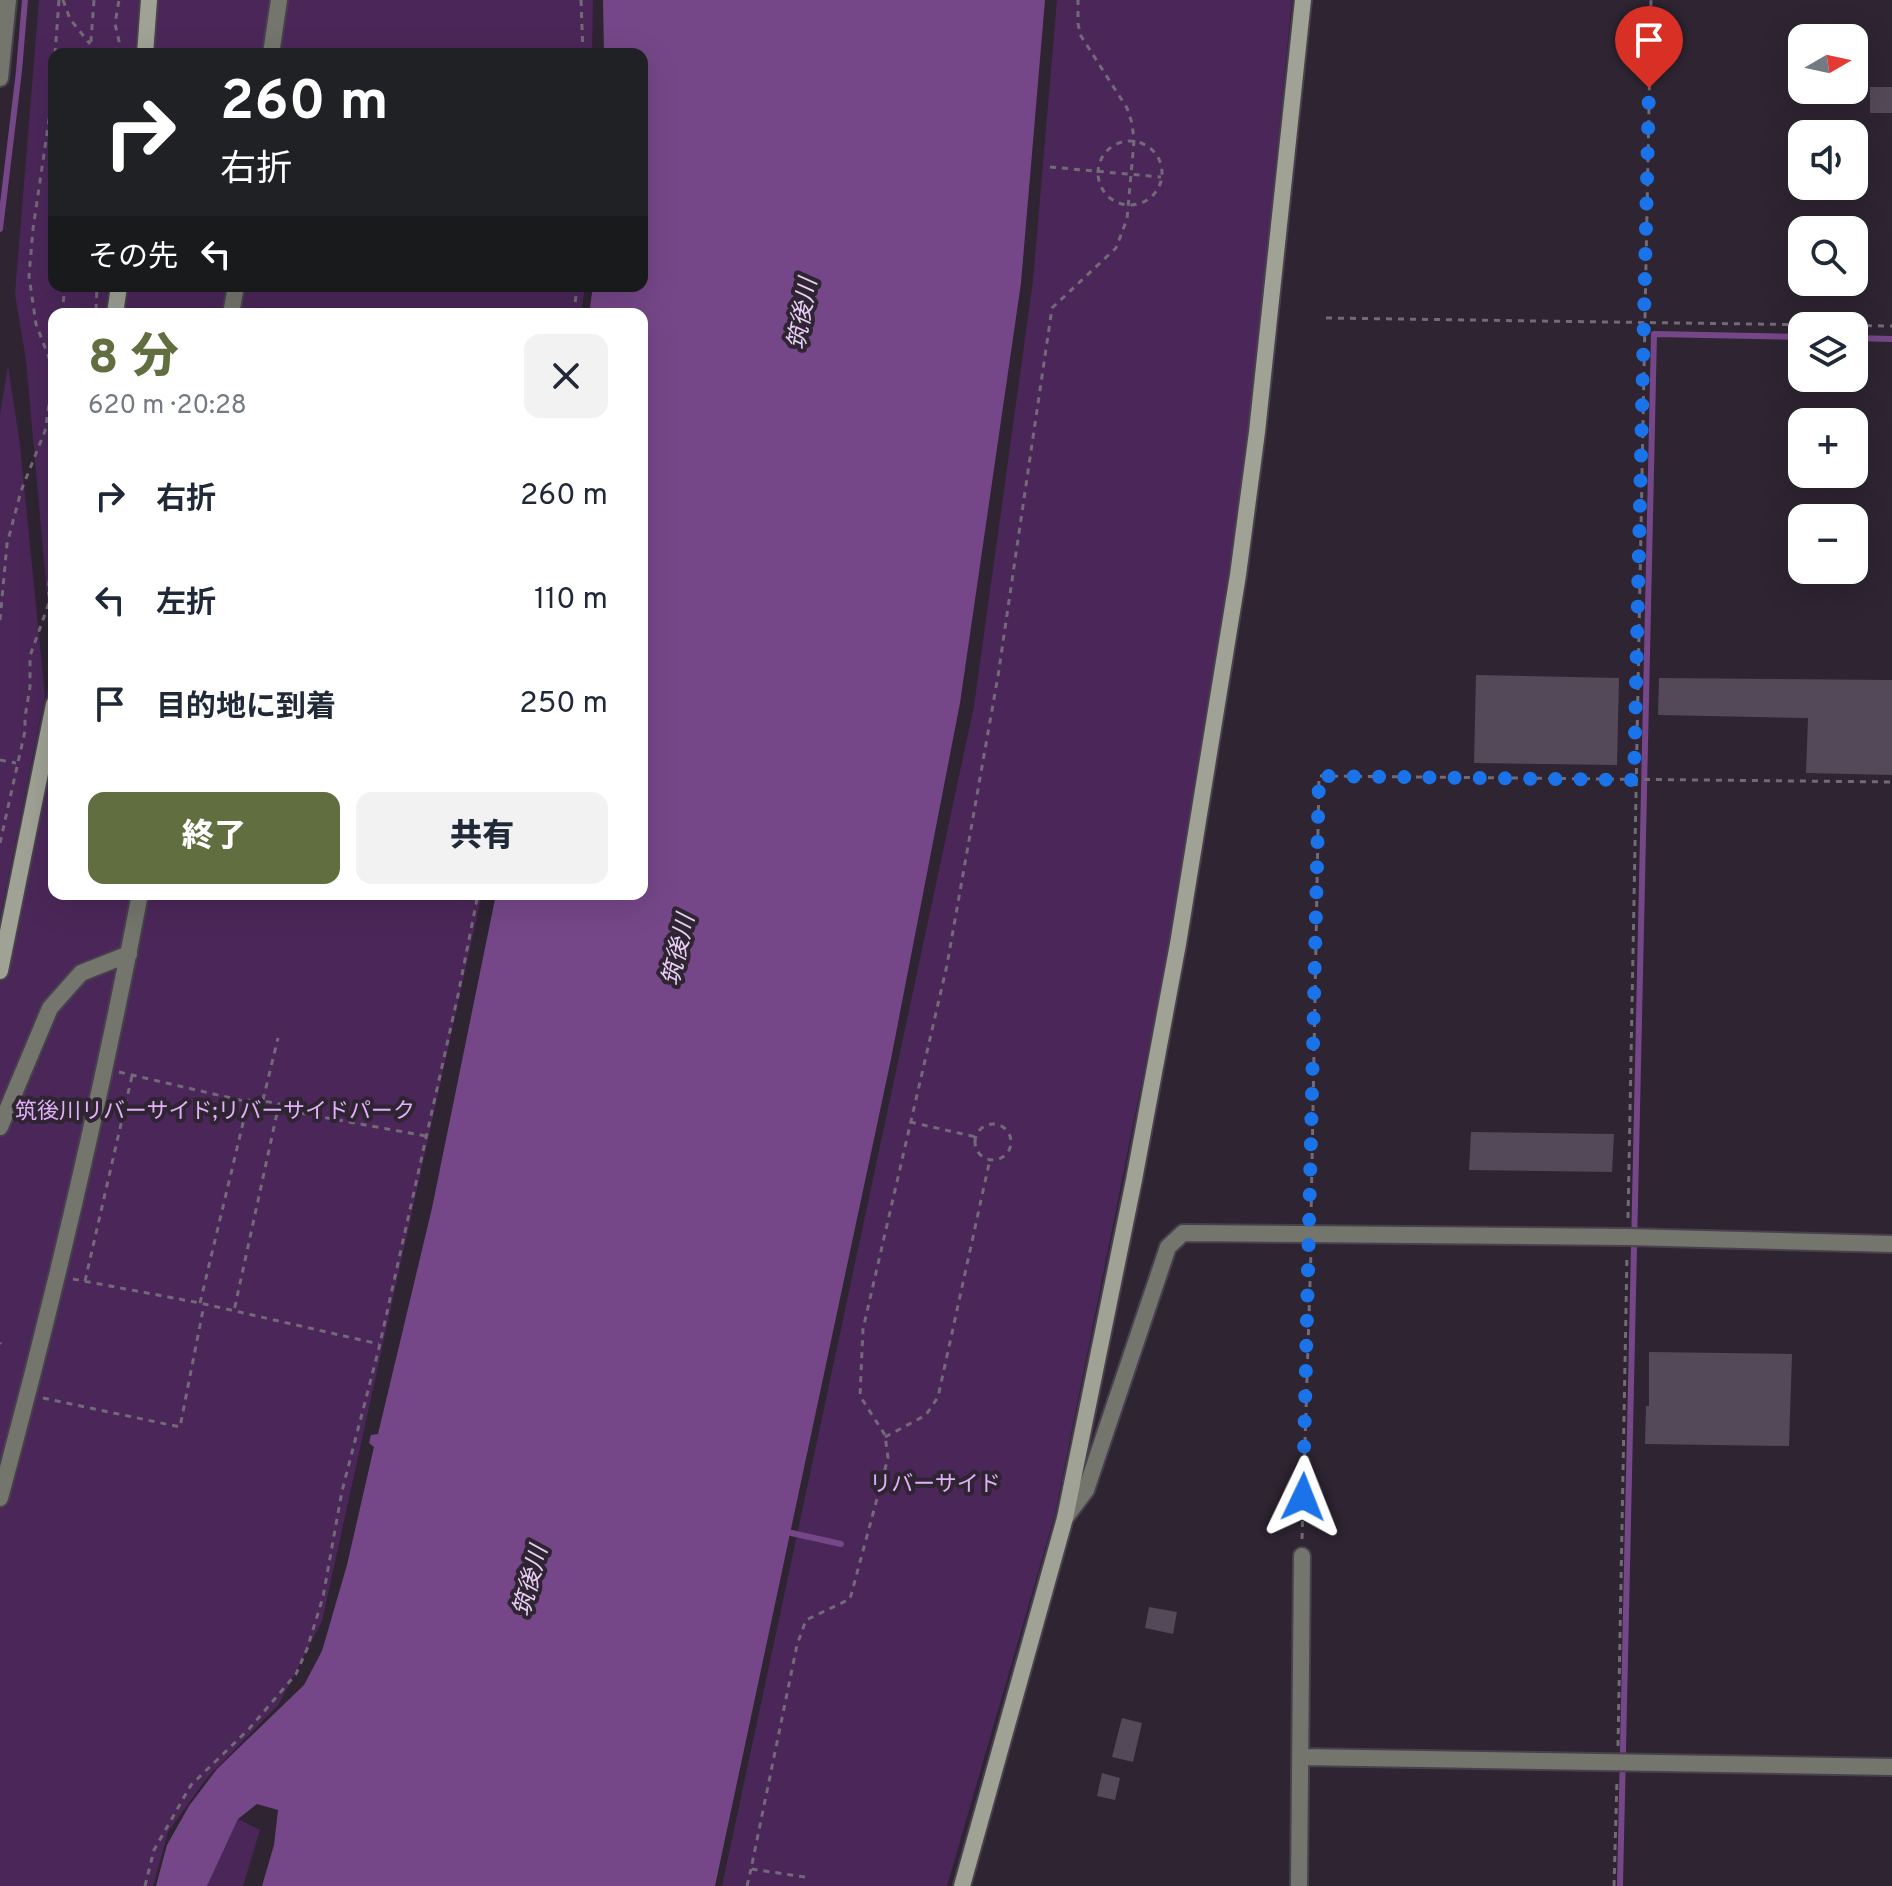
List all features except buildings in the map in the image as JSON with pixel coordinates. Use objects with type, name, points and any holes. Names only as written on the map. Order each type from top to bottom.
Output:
[{"type":"street","points":[[0,78],[8,0]]},
{"type":"street","points":[[145,48],[149,0]]},
{"type":"street","points":[[272,48],[279,0]]},
{"type":"street","points":[[962,1886],[1065,1518],[1134,1180],[1175,958],[1238,575],[1259,417],[1303,0]]},
{"type":"street","points":[[0,971],[48,734]]},
{"type":"street","points":[[0,1498],[58,1276],[106,1068],[139,900]]},
{"type":"street","points":[[0,1127],[50,1008],[81,973],[129,954]]},
{"type":"street","points":[[1065,1518],[1086,1490],[1168,1247],[1183,1233],[1628,1237],[1892,1244]]},
{"type":"street","points":[[1299,1886],[1302,1556]]},
{"type":"street","points":[[1302,1757],[1892,1767]]},
{"type":"path","points":[[61,0],[70,19],[90,45]]},
{"type":"path","points":[[56,48],[61,0]]},
{"type":"path","points":[[90,45],[94,0]]},
{"type":"path","points":[[118,48],[115,24],[119,0]]},
{"type":"path","points":[[581,0],[583,48]]},
{"type":"path","points":[[747,1886],[797,1645],[806,1620],[850,1599],[888,1458],[885,1437],[860,1396],[863,1329],[947,965],[998,676],[1052,308],[1116,248],[1127,219],[1134,141],[1132,123],[1127,108],[1081,36],[1078,0]]},
{"type":"path","points":[[1614,1886],[1651,0]]},
{"type":"path","points":[[48,127],[29,276],[36,324],[48,355]]},
{"type":"path","points":[[1124,141],[1134,141],[1154,151],[1160,160],[1162,177],[1157,192],[1149,199],[1128,205],[1109,198],[1103,190],[1098,171],[1106,151],[1124,141]]},
{"type":"path","points":[[1050,167],[1162,177]]},
{"type":"path","points":[[1326,318],[1892,326]]},
{"type":"path","points":[[0,620],[7,544],[21,491],[45,431],[48,411]]},
{"type":"path","points":[[0,843],[25,731],[30,656],[48,606]]},
{"type":"path","points":[[0,760],[18,764]]},
{"type":"path","points":[[1302,1556],[1319,776],[1892,782]]},
{"type":"path","points":[[145,1886],[154,1850],[191,1785],[249,1729],[296,1674],[307,1649],[323,1597],[342,1491],[380,1344],[477,900]]},
{"type":"path","points":[[263,1100],[278,1038]]},
{"type":"path","points":[[106,1068],[248,1102]]},
{"type":"path","points":[[85,1281],[132,1076]]},
{"type":"path","points":[[28,1395],[180,1427],[202,1304],[249,1098],[279,1104],[234,1311]]},
{"type":"path","points":[[278,1109],[426,1136]]},
{"type":"path","points":[[910,1122],[976,1137]]},
{"type":"path","points":[[987,1125],[998,1125],[1007,1131],[1011,1142],[1007,1153],[990,1159],[980,1155],[975,1144],[976,1137],[987,1125]]},
{"type":"path","points":[[885,1437],[926,1415],[938,1397],[990,1159]]},
{"type":"path","points":[[58,1276],[380,1344]]},
{"type":"path","points":[[751,1869],[805,1877]]},
{"type":"green space","points":[[39,0],[139,0],[135,48],[48,48],[48,292],[109,292],[108,308],[48,308],[48,606],[26,360],[15,294]]},
{"type":"green space","points":[[150,0],[593,0],[592,48],[145,48]]},
{"type":"green space","name":"リバーサイド","points":[[1057,0],[1292,0],[1244,478],[1164,970],[1055,1514],[947,1886],[722,1886],[974,706],[1033,281]]},
{"type":"green space","points":[[118,292],[584,292],[582,308],[116,308]]},
{"type":"green space","points":[[8,366],[20,445],[45,696],[0,918],[0,414]]},
{"type":"green space","name":"筑後川リバーサイド;リバーサイドパーク","points":[[48,688],[48,900],[481,900],[322,1621],[279,1704],[206,1779],[168,1832],[153,1886],[0,1886],[0,955]]},
{"type":"green space","points":[[238,1819],[260,1830],[243,1886],[207,1886]]},
{"type":"water","name":"筑後川","points":[[603,0],[1045,0],[1021,283],[960,703],[891,1059],[715,1886],[262,1886],[274,1845],[278,1810],[257,1804],[238,1819],[207,1886],[156,1886],[167,1845],[189,1806],[217,1769],[304,1685],[322,1651],[347,1565],[374,1447],[369,1443],[371,1435],[378,1434],[432,1208],[495,900],[648,900],[648,308],[590,308],[592,292],[648,292],[648,48],[604,48]]},
{"type":"waterway","points":[[0,229],[25,0]]},
{"type":"waterway","points":[[1620,1886],[1654,334],[1788,337]]},
{"type":"waterway","points":[[1868,338],[1892,339]]},
{"type":"waterway","points":[[787,1532],[841,1544]]},
{"type":"route","points":[[1303,1497],[1319,776],[1634,780],[1649,88]]}]
